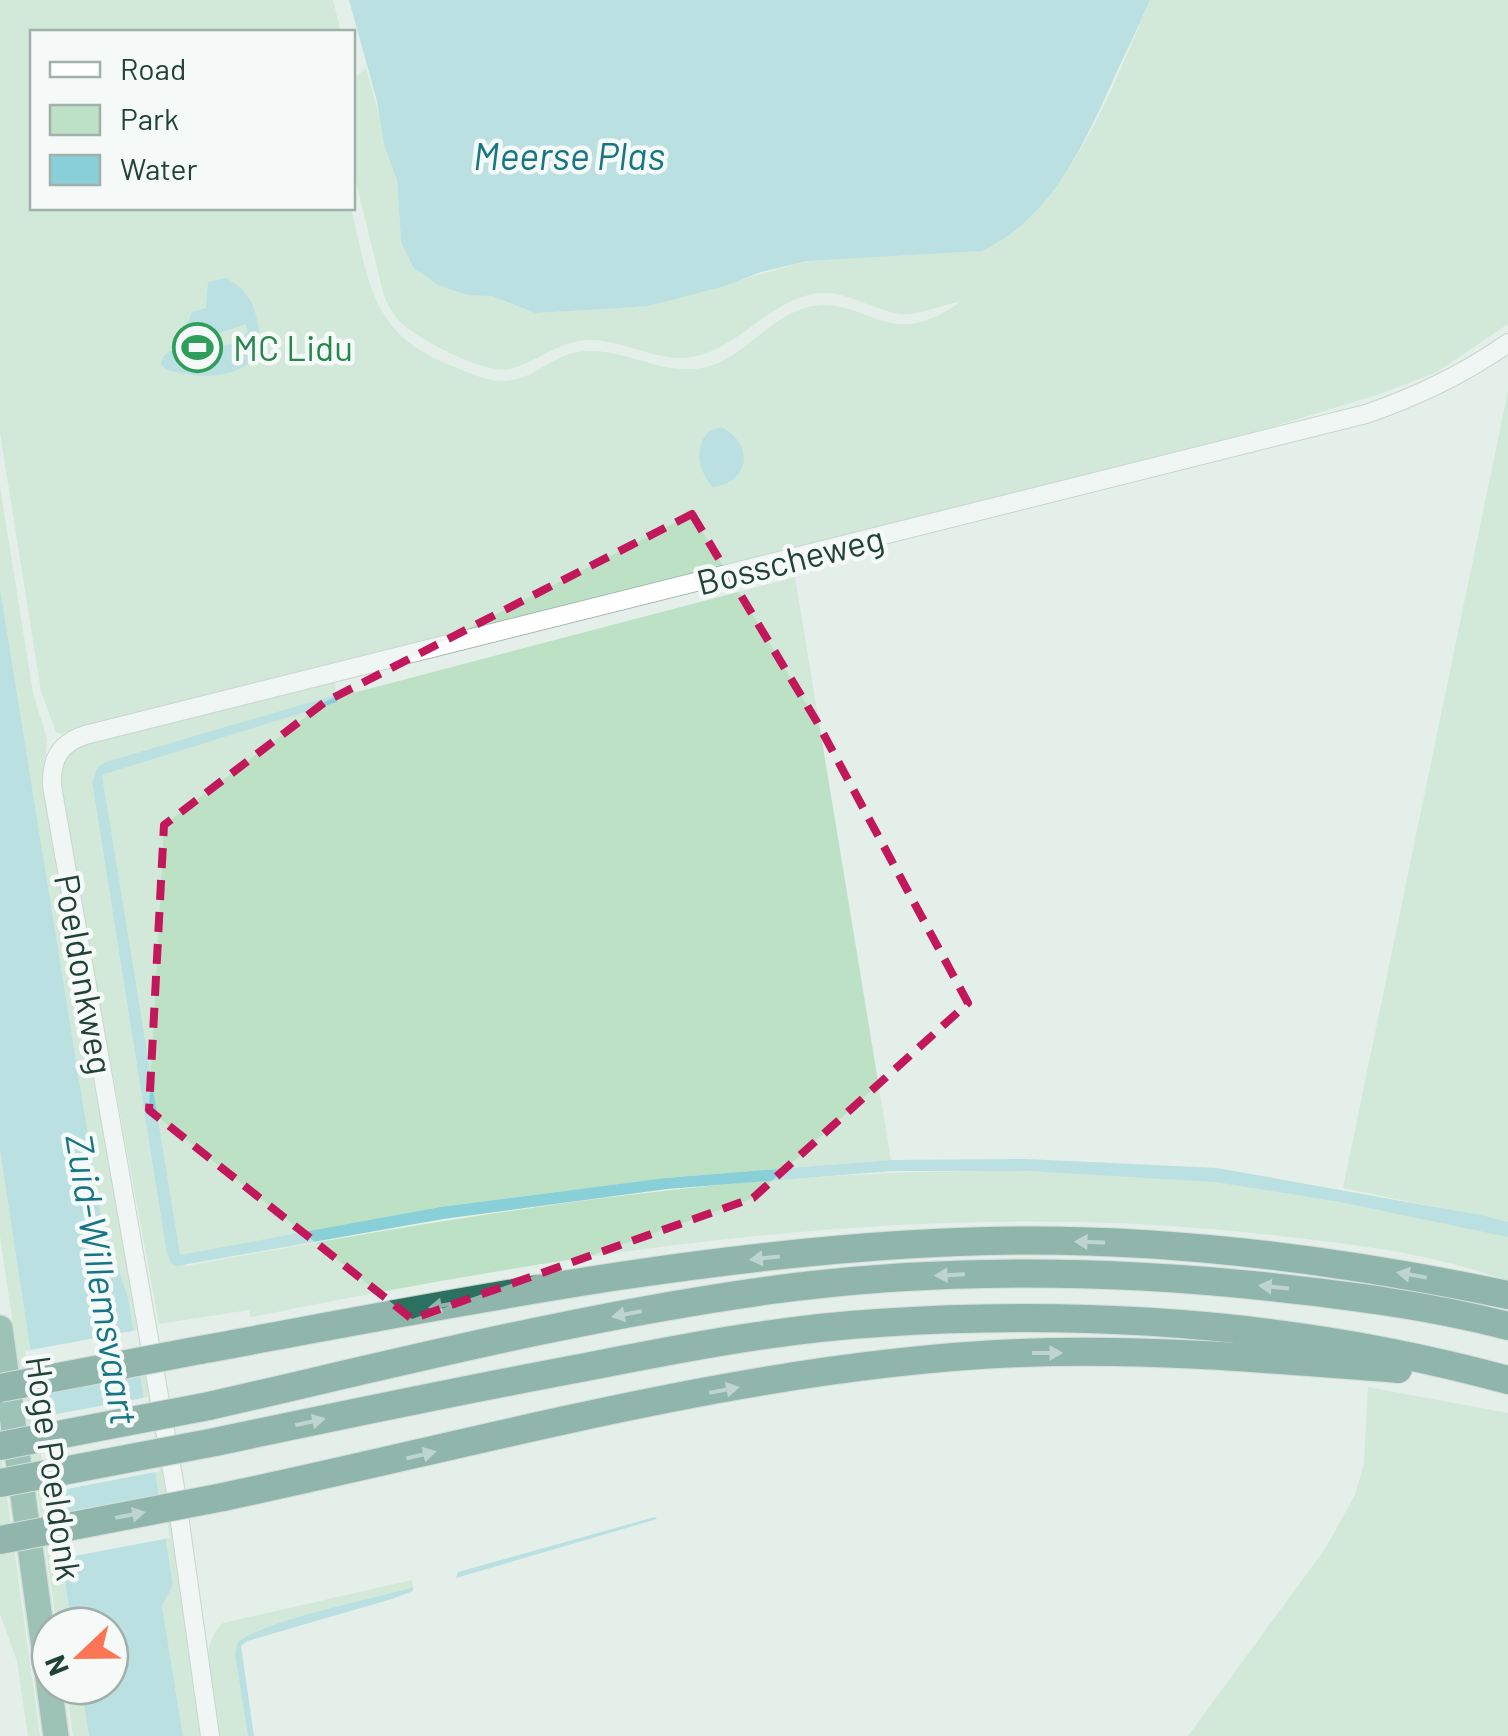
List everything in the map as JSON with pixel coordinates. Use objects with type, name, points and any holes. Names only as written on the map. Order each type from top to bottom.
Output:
[{"type":"highway","points":[[0,1388],[485,1297],[739,1260],[863,1247],[1029,1240],[1205,1248],[1337,1262],[1508,1295]]},
{"type":"highway","points":[[0,1446],[209,1406],[642,1310],[766,1290],[941,1275],[1057,1273],[1200,1280],[1339,1294],[1424,1307],[1508,1326]]},
{"type":"highway","points":[[0,1483],[648,1355],[776,1334],[876,1323],[1081,1320],[1263,1330],[1334,1341],[1501,1378]]},
{"type":"highway","name":"Hoge Poeldonk","points":[[0,1328],[56,1736]]},
{"type":"highway","points":[[0,1540],[223,1498],[748,1385],[930,1360],[1020,1353],[1197,1353],[1501,1378]]},
{"type":"street","name":"Bosscheweg","points":[[62,746],[85,734],[1366,414],[1422,395],[1508,343]]},
{"type":"street","name":"Poeldonkweg","points":[[62,746],[54,759],[52,786],[175,1487],[210,1736]]},
{"type":"highlighted area","points":[[692,514],[817,722],[968,1003],[753,1198],[412,1319],[149,1110],[164,825],[325,702]]},
{"type":"green space","points":[[0,0],[333,0],[340,30],[30,30],[30,210],[351,210],[370,284],[391,324],[429,355],[476,375],[502,381],[519,379],[567,355],[592,351],[670,368],[702,368],[730,357],[784,318],[808,307],[829,305],[896,323],[914,323],[935,317],[960,302],[901,314],[836,294],[813,294],[781,307],[724,345],[692,357],[666,357],[588,340],[567,344],[510,369],[471,362],[406,327],[384,296],[355,177],[355,77],[366,68],[397,180],[401,242],[413,267],[535,313],[648,306],[807,261],[982,251],[1013,231],[1040,206],[1064,175],[1104,106],[1150,0],[1508,0],[1508,324],[1437,372],[1377,395],[1192,451],[61,734],[56,732],[41,691],[0,433]]},
{"type":"green space","points":[[1508,391],[1508,1222],[1343,1188]]},
{"type":"green space","points":[[0,487],[33,693],[47,739],[44,774],[141,1323],[204,1736],[183,1736],[162,1606],[173,1584],[128,1297],[118,1268],[108,1261],[0,588]]},
{"type":"green space","points":[[795,577],[891,1160],[665,1178],[440,1207],[178,1254],[102,775],[336,702],[335,696],[94,775],[92,783],[166,1249],[186,1266],[441,1222],[697,1187],[955,1171],[1084,1173],[1248,1186],[1482,1230],[1508,1237],[1508,1281],[1391,1251],[1271,1235],[1143,1224],[887,1226],[631,1251],[503,1270],[251,1317],[249,1310],[159,1324],[60,789],[61,773],[69,755],[86,741],[335,679],[336,695],[357,692]]},
{"type":"green space","points":[[0,1150],[69,1606],[54,1606],[0,1236]]},
{"type":"green space","points":[[1368,1387],[1508,1413],[1508,1736],[1188,1736],[1325,1549],[1355,1495],[1364,1464]]},
{"type":"green space","points":[[0,1447],[30,1664],[30,1706],[36,1706],[40,1736],[28,1736],[17,1661],[0,1614]]},
{"type":"green space","points":[[412,1580],[413,1587],[237,1643],[235,1655],[248,1736],[218,1736],[208,1661],[214,1634],[223,1623]]},
{"type":"green space","points":[[69,1706],[84,1706],[89,1736],[73,1736]]},
{"type":"water","name":"Meerse Plas","points":[[349,0],[1150,0],[1094,121],[1057,186],[1024,223],[982,251],[807,261],[648,306],[535,313],[491,296],[468,295],[438,285],[413,267],[401,242],[397,180],[384,144],[377,101]]},
{"type":"water","points":[[226,278],[250,299],[257,318],[260,351],[252,361],[230,373],[204,376],[165,369],[161,364],[169,351],[233,344],[248,332],[246,324],[220,333],[191,334],[187,324],[192,312],[206,308],[208,282]]},
{"type":"water","points":[[721,427],[739,442],[744,461],[735,478],[713,487],[701,467],[699,453],[708,432]]},
{"type":"water","name":"Zuid-Willemsvaart","points":[[0,588],[108,1260],[118,1268],[128,1297],[173,1585],[162,1606],[183,1736],[89,1736],[84,1706],[130,1706],[130,1606],[69,1606],[58,1561],[53,1500],[0,1150]]},
{"type":"water","points":[[335,695],[337,702],[102,775],[180,1255],[440,1207],[665,1178],[891,1160],[1026,1159],[1217,1168],[1485,1216],[1508,1222],[1508,1237],[1340,1202],[1215,1182],[1029,1171],[892,1171],[667,1189],[443,1219],[177,1266],[171,1263],[166,1249],[92,782],[98,767],[106,762]]},
{"type":"water","points":[[657,1519],[456,1578],[458,1572]]},
{"type":"water","points":[[413,1587],[413,1591],[392,1599],[241,1646],[254,1736],[248,1736],[235,1655],[237,1643],[295,1618]]},
{"type":"pier","points":[[138,1330],[145,1374],[32,1396],[25,1351]]},
{"type":"pier","points":[[148,1397],[160,1471],[47,1493],[35,1418]]},
{"type":"pier","points":[[163,1494],[170,1538],[53,1560],[49,1515]]},
{"type":"place","name":"MC Lidu","points":[[198,347]]}]
